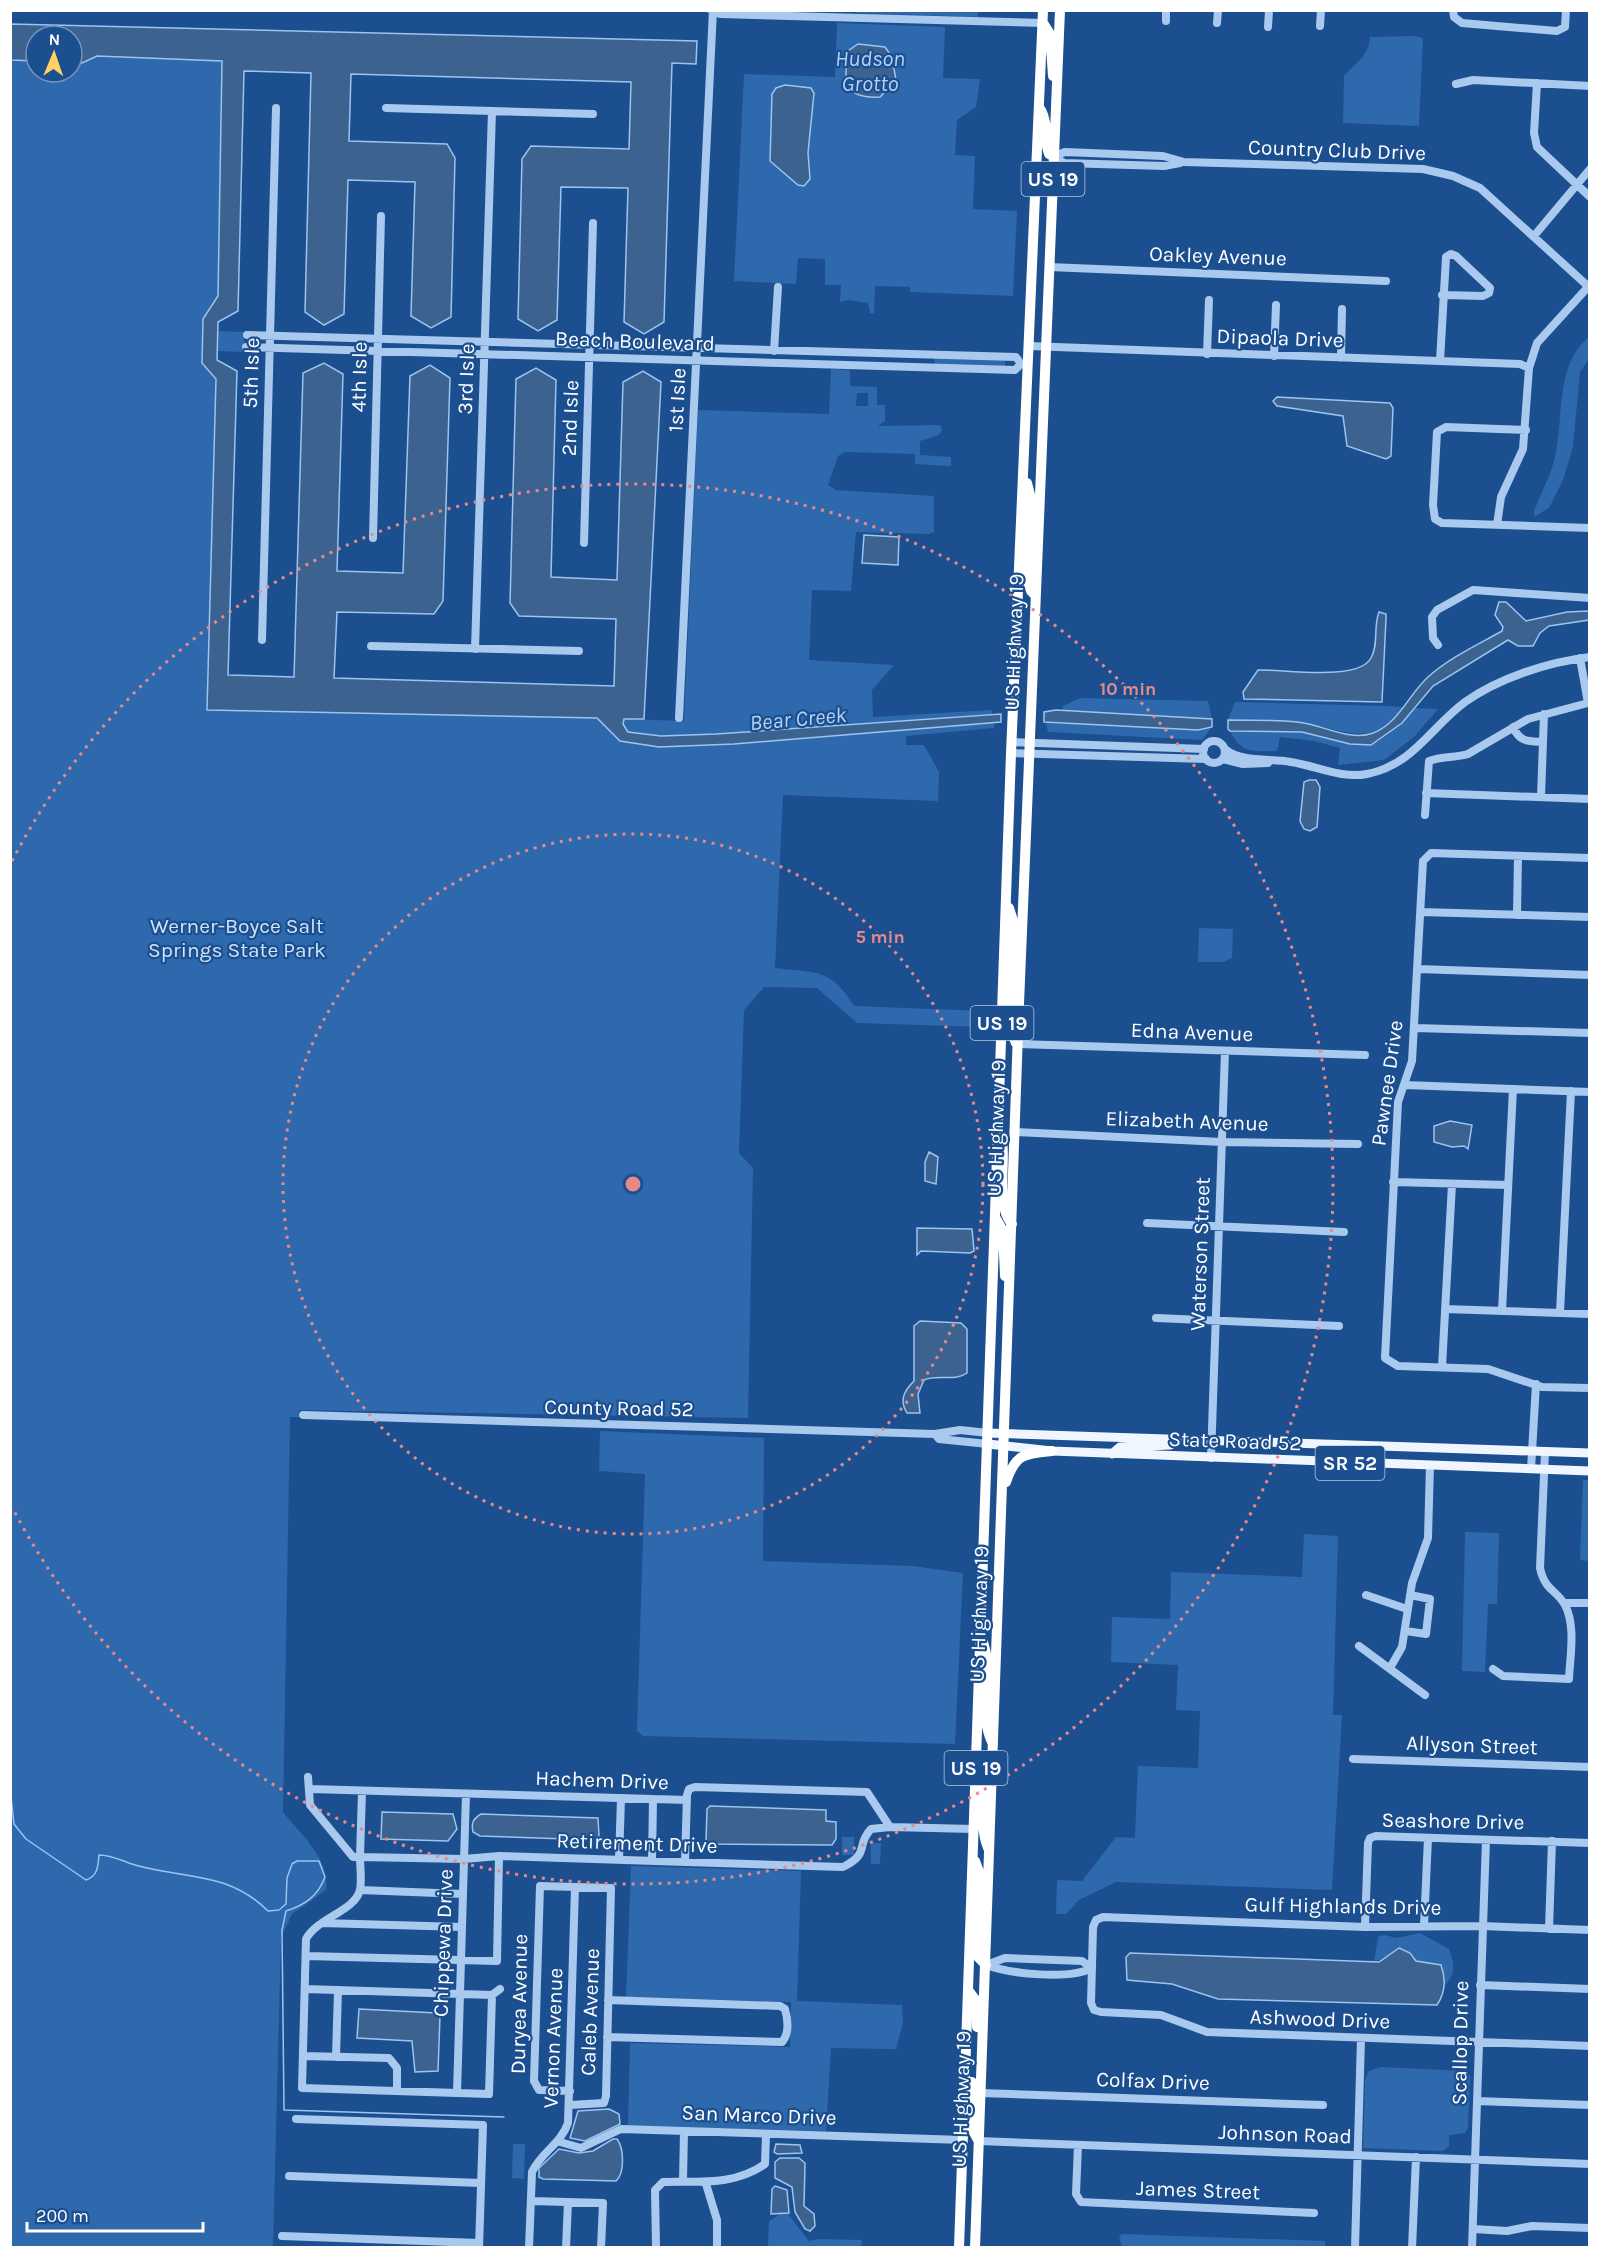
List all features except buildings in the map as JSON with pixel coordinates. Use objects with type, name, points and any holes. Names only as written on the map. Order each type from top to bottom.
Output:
[{"type":"highway","name":"US Highway 19","points":[[959,2247],[1024,465],[1024,364],[1029,346],[1043,10]]},
{"type":"highway","name":"US Highway 19","points":[[975,2247],[1029,742],[1058,12]]},
{"type":"highway","points":[[1043,23],[1051,41],[1050,61],[1056,97]]},
{"type":"highway","points":[[1039,108],[1046,119],[1047,150],[1054,156]]},
{"type":"highway","points":[[1024,465],[1031,499],[1027,579],[1035,595]]},
{"type":"highway","points":[[1007,902],[1014,924],[1011,1035],[1018,1044]]},
{"type":"highway","points":[[999,1120],[1005,1159],[1004,1211],[1012,1224]]},
{"type":"highway","points":[[995,1217],[1003,1231],[1004,1272],[1010,1287]]},
{"type":"highway","points":[[1002,1493],[1012,1464],[1017,1458],[1028,1453],[1052,1451]]},
{"type":"highway","points":[[981,1637],[988,1655],[986,1731],[994,1745]]},
{"type":"highway","points":[[977,1753],[984,1770],[982,1834],[990,1854]]},
{"type":"highway","points":[[973,1855],[980,1875],[977,1951],[978,1957],[986,1965]]},
{"type":"highway","points":[[968,1990],[977,2002],[976,2050],[982,2059]]},
{"type":"highway","points":[[965,2066],[972,2076],[972,2127],[979,2141]]},
{"type":"highway","points":[[963,2140],[970,2148],[972,2158],[970,2247]]},
{"type":"main road","name":"State Road 52","points":[[988,1438],[1005,1434],[1590,1453]]},
{"type":"main road","name":"State Road 52","points":[[988,1438],[1004,1446],[1052,1451],[1590,1471]]},
{"type":"main road","points":[[1112,1454],[1119,1447],[1173,1445],[1187,1440]]},
{"type":"street","points":[[1166,10],[1166,21]]},
{"type":"street","points":[[1217,23],[1218,10]]},
{"type":"street","points":[[1268,27],[1269,10]]},
{"type":"street","points":[[1320,26],[1321,10]]},
{"type":"street","points":[[1452,10],[1454,17],[1462,23],[1557,31],[1565,27],[1566,10]]},
{"type":"street","points":[[712,11],[731,14],[1043,23]]},
{"type":"street","name":"1st Isle","points":[[679,718],[712,11]]},
{"type":"street","points":[[1456,84],[1473,80],[1590,86]]},
{"type":"street","points":[[1537,83],[1534,133],[1537,147],[1590,197]]},
{"type":"street","name":"5th Isle","points":[[262,640],[276,108]]},
{"type":"street","points":[[386,108],[594,114]]},
{"type":"street","name":"3rd Isle","points":[[475,649],[492,111]]},
{"type":"street","name":"Country Club Drive","points":[[1054,156],[1065,152],[1163,156],[1184,162]]},
{"type":"street","points":[[1105,154],[1105,164]]},
{"type":"street","points":[[1128,155],[1128,165]]},
{"type":"street","name":"Country Club Drive","points":[[1054,156],[1064,163],[1164,166],[1184,162],[1423,169],[1453,176],[1480,188],[1589,288]]},
{"type":"street","points":[[1534,236],[1590,169]]},
{"type":"street","name":"4th Isle","points":[[373,538],[381,216]]},
{"type":"street","name":"2nd Isle","points":[[584,543],[593,223]]},
{"type":"street","points":[[1440,361],[1442,295],[1444,263],[1451,254],[1456,256],[1490,288],[1489,293],[1484,296],[1442,295]]},
{"type":"street","name":"Oakley Avenue","points":[[1049,267],[1386,282]]},
{"type":"street","points":[[774,351],[778,287]]},
{"type":"street","points":[[1497,525],[1501,497],[1523,449],[1529,368],[1538,343],[1589,288]]},
{"type":"street","points":[[1207,354],[1209,300]]},
{"type":"street","points":[[1274,356],[1276,305]]},
{"type":"street","points":[[1341,358],[1342,309]]},
{"type":"street","name":"Beach Boulevard","points":[[246,347],[1015,370],[1024,364],[1016,357],[247,335]]},
{"type":"street","name":"Dipaola Drive","points":[[1029,346],[1341,358],[1392,356],[1440,361],[1520,364],[1529,368]]},
{"type":"street","points":[[814,352],[814,364]]},
{"type":"street","points":[[929,356],[929,367]]},
{"type":"street","points":[[1526,430],[1446,427],[1437,432],[1433,513],[1435,519],[1442,523],[1590,528]]},
{"type":"street","points":[[1438,645],[1433,639],[1432,617],[1437,610],[1473,590],[1590,598]]},
{"type":"street","points":[[371,646],[579,651]]},
{"type":"street","points":[[1012,747],[1029,742],[1204,749],[1214,742],[1239,757],[1290,762],[1340,775],[1365,774],[1389,768],[1408,757],[1466,701],[1518,676],[1590,657]]},
{"type":"street","points":[[1425,815],[1429,761],[1438,757],[1458,758],[1513,727],[1544,714],[1589,703],[1580,658]]},
{"type":"street","points":[[1541,797],[1544,714]]},
{"type":"street","points":[[1513,727],[1518,737],[1525,741],[1542,742]]},
{"type":"street","points":[[1012,747],[1029,754],[1206,759],[1214,763],[1223,759],[1244,764],[1290,762]]},
{"type":"street","points":[[1204,749],[1206,759]]},
{"type":"street","points":[[1223,759],[1225,749]]},
{"type":"street","points":[[1426,793],[1590,799]]},
{"type":"street","name":"Pawnee Drive","points":[[1442,1367],[1398,1366],[1385,1358],[1398,1102],[1412,1061],[1423,861],[1431,853],[1518,856]]},
{"type":"street","points":[[1517,915],[1518,856],[1590,858]]},
{"type":"street","points":[[1421,912],[1590,917]]},
{"type":"street","points":[[1418,969],[1590,975]]},
{"type":"street","points":[[1415,1028],[1590,1033]]},
{"type":"street","name":"Edna Avenue","points":[[1018,1044],[1365,1055]]},
{"type":"street","name":"Waterson Street","points":[[1211,1458],[1225,1051]]},
{"type":"street","points":[[1405,1086],[1590,1092]]},
{"type":"street","points":[[1503,1311],[1514,1089]]},
{"type":"street","points":[[1560,1312],[1571,1091]]},
{"type":"street","name":"Elizabeth Avenue","points":[[1015,1132],[1222,1142],[1358,1144]]},
{"type":"street","points":[[1393,1182],[1508,1185]]},
{"type":"street","points":[[1452,1184],[1442,1367],[1488,1369],[1536,1384],[1590,1388]]},
{"type":"street","points":[[1147,1223],[1344,1232]]},
{"type":"street","points":[[1445,1309],[1590,1314]]},
{"type":"street","points":[[1156,1318],[1339,1326]]},
{"type":"street","points":[[1531,1469],[1536,1384]]},
{"type":"street","name":"County Road 52","points":[[303,1415],[935,1434],[939,1439],[988,1438]]},
{"type":"street","points":[[1493,1669],[1503,1676],[1569,1679],[1571,1619],[1564,1603],[1546,1585],[1540,1568],[1545,1452]]},
{"type":"street","points":[[1390,1668],[1402,1647],[1410,1595],[1428,1538],[1430,1465]]},
{"type":"street","points":[[1366,1595],[1407,1609]]},
{"type":"street","points":[[1406,1631],[1426,1634],[1430,1599],[1410,1595]]},
{"type":"street","points":[[1564,1603],[1590,1604]]},
{"type":"street","points":[[1359,1646],[1425,1695]]},
{"type":"street","name":"Allyson Street","points":[[1353,1759],[1590,1767]]},
{"type":"street","points":[[308,1777],[310,1804],[353,1857],[360,1857]]},
{"type":"street","name":"Hachem Drive","points":[[310,1790],[687,1800],[689,1789],[695,1787],[867,1792],[890,1827]]},
{"type":"street","points":[[362,1791],[360,1890],[354,1901],[312,1928],[306,1939],[302,2088],[489,2094],[492,1995]]},
{"type":"street","name":"Chippewa Drive","points":[[457,2093],[466,1794]]},
{"type":"street","points":[[619,1860],[621,1798]]},
{"type":"street","points":[[652,1861],[653,1799]]},
{"type":"street","points":[[685,1862],[687,1800]]},
{"type":"street","points":[[890,1827],[973,1829]]},
{"type":"street","name":"Retirement Drive","points":[[360,1857],[464,1859],[499,1856],[843,1867],[856,1860],[862,1853],[865,1836],[871,1829],[890,1827]]},
{"type":"street","name":"Seashore Drive","points":[[1365,1927],[1370,1838],[1376,1836],[1590,1843]]},
{"type":"street","points":[[1424,1926],[1428,1838]]},
{"type":"street","name":"Scallop Drive","points":[[1472,2247],[1486,1840]]},
{"type":"street","points":[[1549,1929],[1552,1841]]},
{"type":"street","points":[[306,1956],[496,1961],[499,1856]]},
{"type":"street","name":"Duryea Avenue","points":[[570,2091],[539,2090],[534,2081],[540,1886],[575,1887]]},
{"type":"street","name":"Caleb Avenue","points":[[570,2105],[604,2103],[611,1888],[575,1887]]},
{"type":"street","name":"Vernon Avenue","points":[[560,2142],[568,2123],[570,2105],[575,1887]]},
{"type":"street","points":[[360,1890],[463,1894]]},
{"type":"street","name":"Gulf Highlands Drive","points":[[1096,1920],[1103,1917],[1365,1927],[1482,1926],[1590,1930]]},
{"type":"street","name":"Ashwood Drive","points":[[1096,1920],[1093,1927],[1091,2003],[1094,2010],[1101,2012],[1161,2015],[1207,2032],[1590,2046]]},
{"type":"street","points":[[321,1923],[462,1927]]},
{"type":"street","points":[[1005,1958],[1082,1961],[1092,1968],[1080,1974],[1003,1971],[986,1965],[1005,1958]]},
{"type":"street","points":[[1480,1985],[1590,1989]]},
{"type":"street","points":[[305,1989],[492,1995],[500,1989]]},
{"type":"street","points":[[336,2056],[338,1990]]},
{"type":"street","points":[[607,2037],[782,2042],[786,2037],[788,2022],[785,2009],[780,2006],[608,2000]]},
{"type":"street","points":[[1354,2247],[1361,2038]]},
{"type":"street","points":[[303,2056],[389,2058],[397,2068],[397,2091]]},
{"type":"street","name":"Colfax Drive","points":[[981,2093],[1323,2105]]},
{"type":"street","points":[[1477,2101],[1590,2104]]},
{"type":"street","points":[[282,2236],[479,2245],[483,2125],[297,2119]]},
{"type":"street","name":"San Marco Drive","points":[[560,2142],[581,2148],[621,2129],[963,2140]]},
{"type":"street","points":[[683,2181],[684,2131]]},
{"type":"street","points":[[656,2247],[655,2190],[663,2182],[683,2181],[706,2184],[756,2171],[765,2164],[766,2134]]},
{"type":"street","name":"Johnson Road","points":[[979,2141],[1590,2164]]},
{"type":"street","points":[[529,2247],[532,2172],[536,2163],[560,2142]]},
{"type":"street","name":"James Street","points":[[1078,2145],[1076,2194],[1081,2202],[1314,2213]]},
{"type":"street","points":[[1412,2247],[1416,2157]]},
{"type":"street","points":[[289,2176],[481,2182]]},
{"type":"street","points":[[706,2184],[717,2220],[717,2247]]},
{"type":"street","points":[[531,2201],[603,2203],[601,2247]]},
{"type":"street","points":[[566,2247],[568,2202]]},
{"type":"street","points":[[1473,2229],[1507,2231],[1532,2226],[1590,2228]]},
{"type":"green space","points":[[978,10],[978,17],[856,13],[856,11]]},
{"type":"green space","points":[[837,23],[945,27],[943,78],[980,79],[976,107],[957,120],[955,155],[975,156],[973,209],[1017,211],[1013,296],[910,292],[910,287],[875,286],[874,313],[870,313],[868,303],[848,300],[840,302],[841,285],[825,285],[825,259],[798,258],[796,284],[734,281],[744,74],[835,77]]},
{"type":"green space","points":[[1413,36],[1423,38],[1419,126],[1343,123],[1344,76],[1364,54],[1370,37]]},
{"type":"green space","name":"Werner-Boyce Salt Springs State Park","points":[[97,56],[222,61],[218,296],[203,319],[202,363],[216,378],[207,710],[597,718],[620,741],[659,747],[734,744],[994,722],[994,728],[906,736],[906,745],[924,745],[939,772],[938,801],[783,795],[775,968],[811,972],[829,978],[846,993],[854,1006],[983,1011],[987,1019],[984,1027],[857,1023],[817,988],[764,987],[744,1010],[739,1153],[753,1168],[748,1418],[299,1410],[299,1417],[290,1417],[283,1812],[319,1857],[324,1868],[326,1890],[292,1914],[281,1938],[273,2247],[11,2247],[11,60],[24,61],[24,84],[84,84],[84,62]]},
{"type":"green space","points":[[218,331],[244,332],[244,352],[218,351]]},
{"type":"green space","points":[[1589,337],[1589,359],[1580,372],[1573,447],[1563,480],[1549,508],[1534,517],[1534,511],[1550,474],[1556,451],[1562,398],[1569,365],[1577,350]]},
{"type":"green space","points":[[934,358],[1005,360],[1005,367],[935,365]]},
{"type":"green space","points":[[831,369],[850,370],[850,386],[877,387],[877,405],[885,405],[885,421],[878,426],[940,425],[942,430],[939,435],[920,441],[920,455],[951,457],[951,466],[915,464],[915,454],[845,452],[838,456],[828,485],[836,490],[934,496],[934,532],[929,534],[856,532],[851,591],[812,590],[809,660],[894,665],[872,690],[873,717],[992,710],[992,714],[716,734],[661,736],[628,732],[623,724],[624,719],[684,721],[698,410],[829,414]],"holes":[[[857,393],[868,393],[868,406],[856,406]]]},
{"type":"green space","points":[[1080,698],[1208,701],[1212,719],[1062,712],[1063,706]]},
{"type":"green space","points":[[1235,702],[1403,707],[1390,721],[1378,729],[1354,734],[1298,722],[1228,720]]},
{"type":"green space","points":[[1412,708],[1438,709],[1414,737],[1384,760],[1338,765],[1340,748],[1314,741],[1280,737],[1277,751],[1249,750],[1239,744],[1230,731],[1302,732],[1350,744],[1379,741],[1402,723]]},
{"type":"green space","points":[[1046,723],[1198,730],[1212,727],[1202,740],[1048,732]]},
{"type":"green space","points":[[1199,928],[1233,929],[1232,958],[1223,962],[1198,962]]},
{"type":"green space","points":[[600,1431],[764,1438],[763,1561],[913,1566],[963,1573],[955,1744],[643,1736],[637,1731],[645,1474],[599,1471]]},
{"type":"green space","points":[[1583,1480],[1589,1480],[1589,1561],[1580,1560]]},
{"type":"green space","points":[[1465,1532],[1499,1533],[1497,1604],[1488,1604],[1485,1672],[1462,1671]]},
{"type":"green space","points":[[1304,1534],[1338,1536],[1333,1715],[1342,1715],[1332,1890],[1116,1882],[1079,1900],[1066,1914],[1056,1914],[1057,1880],[1082,1881],[1116,1837],[1135,1838],[1138,1766],[1198,1768],[1200,1711],[1176,1710],[1178,1665],[1111,1662],[1112,1617],[1170,1619],[1171,1572],[1302,1577]]},
{"type":"green space","points":[[842,1837],[854,1837],[854,1855],[842,1855]]},
{"type":"green space","points":[[871,1843],[881,1843],[880,1864],[871,1864]]},
{"type":"green space","points":[[631,1866],[801,1871],[797,2001],[902,2005],[903,2023],[896,2049],[831,2048],[826,2131],[628,2126],[630,2043],[790,2047],[791,2002],[626,1997]]},
{"type":"green space","points":[[1420,1933],[1449,1949],[1453,1969],[1451,1977],[1444,1986],[1445,1975],[1435,1963],[1421,1963],[1410,1953],[1374,1961],[1378,1937],[1384,1935],[1397,1938]]},
{"type":"green space","points":[[1381,2067],[1466,2071],[1470,2076],[1468,2128],[1465,2133],[1449,2135],[1449,2146],[1443,2151],[1363,2148],[1365,2080],[1369,2071]]},
{"type":"green space","points":[[513,2144],[525,2144],[524,2179],[512,2178]]},
{"type":"green space","points":[[782,2213],[788,2214],[809,2241],[818,2239],[862,2240],[861,2247],[768,2247],[769,2221]]},
{"type":"green space","points":[[1122,2234],[1325,2241],[1325,2247],[1122,2247],[1119,2237]]},
{"type":"water","points":[[11,24],[24,24],[24,61],[11,60]]},
{"type":"water","points":[[84,26],[697,41],[696,64],[672,63],[664,322],[644,334],[624,322],[628,188],[561,187],[557,320],[538,331],[518,319],[522,159],[531,146],[629,149],[631,82],[351,74],[349,141],[447,144],[455,158],[451,317],[431,328],[411,316],[415,182],[348,180],[344,314],[324,325],[305,312],[311,73],[244,71],[238,311],[218,322],[217,360],[237,371],[228,675],[294,677],[303,373],[324,363],[343,374],[337,571],[403,573],[410,376],[430,365],[450,378],[443,601],[434,614],[337,612],[334,678],[614,686],[616,619],[519,616],[510,603],[516,379],[536,368],[556,380],[551,577],[617,580],[623,382],[643,371],[661,382],[644,719],[624,719],[623,724],[628,732],[661,736],[716,734],[1001,714],[1001,722],[734,744],[659,747],[620,741],[597,718],[207,710],[216,379],[202,363],[203,319],[218,296],[222,61],[97,56],[84,62]]},
{"type":"water","name":"Hudson Grotto","points":[[858,44],[885,47],[892,57],[896,80],[880,97],[859,95],[853,91],[846,80],[848,51]]},
{"type":"water","points":[[785,85],[811,88],[814,93],[808,153],[810,179],[804,186],[798,185],[770,161],[772,94],[776,88]]},
{"type":"water","points":[[1277,397],[1390,403],[1393,408],[1391,456],[1386,459],[1347,446],[1343,416],[1277,406],[1273,401]]},
{"type":"water","points":[[864,535],[899,537],[898,565],[862,563]]},
{"type":"water","points":[[1499,602],[1506,602],[1526,621],[1567,612],[1589,611],[1589,620],[1549,626],[1540,633],[1533,646],[1518,646],[1508,640],[1433,686],[1402,723],[1371,745],[1350,744],[1302,732],[1230,731],[1228,729],[1228,720],[1262,720],[1306,723],[1345,734],[1373,733],[1397,715],[1421,684],[1436,670],[1502,631],[1503,627],[1495,615]]},
{"type":"water","points":[[1379,612],[1386,614],[1382,702],[1244,699],[1243,692],[1258,670],[1319,673],[1351,670],[1363,665],[1373,653]]},
{"type":"water","points":[[1056,710],[1212,719],[1212,727],[1198,730],[1044,722],[1044,712]]},
{"type":"water","points":[[1316,780],[1320,787],[1317,827],[1310,831],[1304,829],[1300,821],[1304,782]]},
{"type":"water","points":[[1450,1121],[1472,1125],[1468,1149],[1464,1146],[1452,1147],[1434,1142],[1434,1126]]},
{"type":"water","points":[[929,1152],[938,1157],[936,1184],[925,1181],[925,1162]]},
{"type":"water","points":[[917,1228],[972,1229],[974,1251],[970,1253],[921,1251],[917,1255]]},
{"type":"water","points":[[920,1321],[961,1323],[967,1329],[967,1373],[957,1377],[924,1380],[918,1394],[920,1413],[907,1413],[903,1400],[905,1392],[914,1381],[914,1326]]},
{"type":"water","points":[[710,1806],[826,1810],[826,1821],[836,1822],[836,1839],[832,1845],[709,1844],[706,1841],[707,1809]]},
{"type":"water","points":[[382,1812],[453,1814],[457,1829],[448,1841],[381,1839]]},
{"type":"water","points":[[481,1814],[598,1818],[599,1836],[596,1840],[480,1836],[473,1832],[472,1826],[474,1820]]},
{"type":"water","points":[[1399,1948],[1410,1953],[1416,1961],[1441,1965],[1444,1985],[1437,2005],[1218,1999],[1172,1984],[1127,1980],[1126,1957],[1130,1953],[1379,1962]]},
{"type":"water","points":[[359,2009],[437,2013],[440,2016],[438,2071],[415,2072],[412,2041],[357,2038]]},
{"type":"water","points":[[609,2109],[619,2114],[620,2124],[585,2141],[570,2138],[578,2111]]},
{"type":"water","points":[[617,2139],[622,2154],[621,2172],[616,2181],[539,2177],[539,2168],[559,2149],[579,2153],[593,2151]]},
{"type":"water","points":[[776,2144],[800,2145],[802,2153],[777,2154],[774,2152]]},
{"type":"water","points":[[780,2158],[799,2158],[805,2163],[804,2206],[814,2214],[815,2226],[810,2231],[805,2229],[795,2212],[792,2187],[775,2178],[775,2162]]},
{"type":"water","points":[[775,2186],[787,2190],[789,2213],[771,2214],[772,2189]]},
{"type":"waterway","points":[[10,1788],[14,1824],[26,1839],[86,1880],[95,1873],[99,1855],[108,1856],[135,1865],[221,1883],[253,1898],[268,1911],[279,1910],[286,1904],[287,1878],[292,1864],[297,1861],[319,1861],[325,1877],[322,1884],[310,1899],[286,1911],[282,1930],[284,2110],[504,2117]]},
{"type":"water label","name":"Bear Creek","points":[[798,719]]}]
